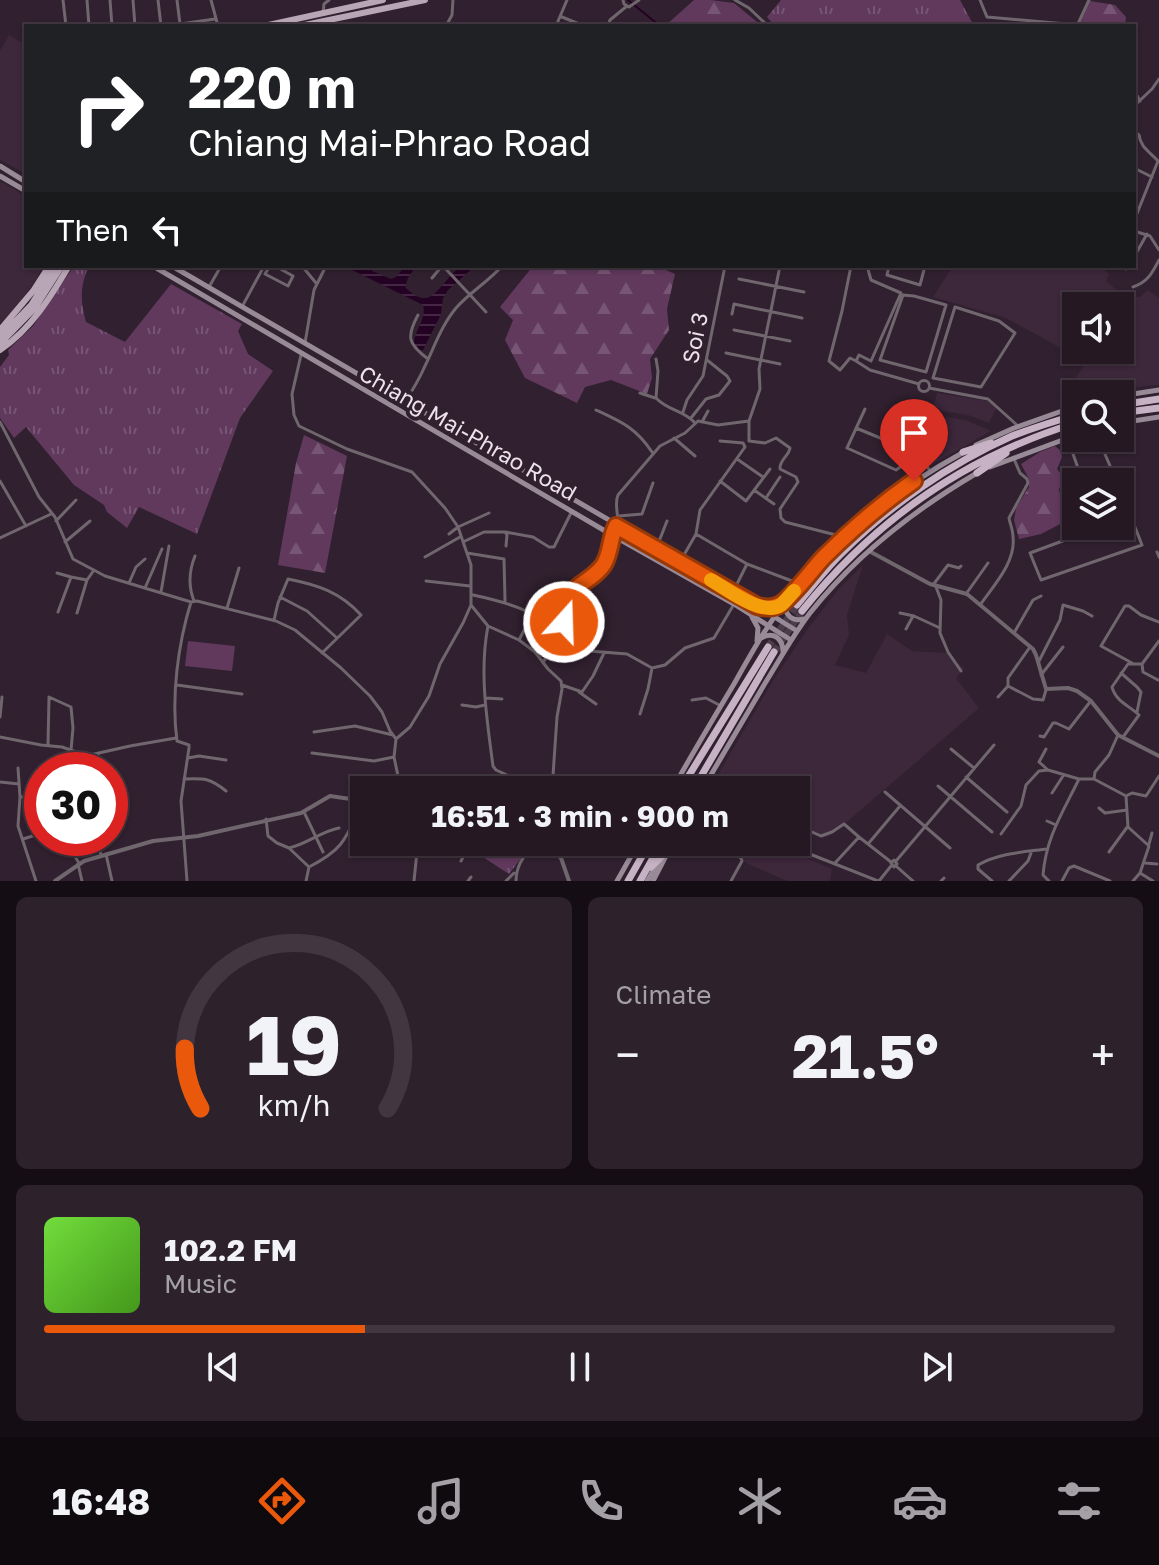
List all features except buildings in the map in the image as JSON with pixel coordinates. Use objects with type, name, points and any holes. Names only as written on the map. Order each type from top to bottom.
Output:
[{"type":"highway","points":[[1134,403],[1159,399]]},
{"type":"highway","points":[[1134,411],[1159,408]]},
{"type":"highway","points":[[963,452],[1062,420]]},
{"type":"highway","points":[[802,611],[865,542],[907,507],[986,458],[1062,428]]},
{"type":"highway","points":[[802,611],[839,556],[903,501],[964,461],[1012,436]]},
{"type":"highway","points":[[977,473],[1021,443]]},
{"type":"highway","points":[[690,776],[775,651]]},
{"type":"highway","points":[[701,776],[775,651]]},
{"type":"highway","points":[[639,862],[640,856]]},
{"type":"highway","points":[[628,881],[642,856]]},
{"type":"highway","points":[[645,880],[656,856]]},
{"type":"highway","points":[[645,880],[663,856]]},
{"type":"main road","points":[[273,24],[383,0]]},
{"type":"main road","points":[[310,24],[425,0]]},
{"type":"main road","points":[[0,166],[24,181]]},
{"type":"main road","points":[[0,176],[24,190]]},
{"type":"main road","points":[[0,330],[48,268]]},
{"type":"main road","points":[[0,337],[31,305],[58,268]]},
{"type":"main road","points":[[0,344],[35,308],[58,268]]},
{"type":"main road","points":[[0,350],[30,324],[68,268]]},
{"type":"main road","name":"Chiang Mai-Phrao Road","points":[[156,268],[791,640]]},
{"type":"main road","name":"Chiang Mai-Phrao Road","points":[[176,268],[656,549],[682,559],[734,589],[797,631]]},
{"type":"main road","points":[[301,354],[305,345]]},
{"type":"main road","points":[[1134,394],[1159,390]]},
{"type":"main road","points":[[680,776],[774,617],[843,539],[886,501],[930,471],[1018,426],[1062,411]]},
{"type":"main road","points":[[1134,421],[1159,417]]},
{"type":"main road","points":[[788,598],[785,610],[788,616],[798,620],[802,611],[868,551],[919,510],[977,473],[1062,439]]},
{"type":"main road","points":[[612,535],[616,526]]},
{"type":"main road","points":[[757,606],[773,608],[788,598]]},
{"type":"main road","points":[[775,651],[791,640],[797,631],[802,611]]},
{"type":"main road","points":[[749,614],[759,630],[756,645]]},
{"type":"main road","points":[[709,776],[782,642],[777,637],[766,635],[760,639]]},
{"type":"main road","points":[[618,881],[633,856]]},
{"type":"main road","points":[[645,880],[662,856]]},
{"type":"street","points":[[63,0],[66,24]]},
{"type":"street","points":[[87,0],[89,24]]},
{"type":"street","points":[[110,0],[112,24]]},
{"type":"street","points":[[133,0],[135,24]]},
{"type":"street","points":[[158,0],[161,24]]},
{"type":"street","points":[[177,0],[180,24]]},
{"type":"street","points":[[211,0],[217,24]]},
{"type":"street","points":[[323,13],[324,4],[329,0]]},
{"type":"street","points":[[447,24],[452,15],[453,0]]},
{"type":"street","points":[[557,24],[567,0]]},
{"type":"street","points":[[623,0],[633,4]]},
{"type":"street","points":[[735,0],[766,24]]},
{"type":"street","points":[[980,0],[987,17],[1058,24]]},
{"type":"street","points":[[1079,24],[1089,0]]},
{"type":"street","points":[[609,24],[633,4]]},
{"type":"street","points":[[560,16],[579,24]]},
{"type":"street","points":[[186,24],[215,19]]},
{"type":"street","points":[[1136,104],[1159,79]]},
{"type":"street","points":[[1136,94],[1140,101]]},
{"type":"street","points":[[1136,133],[1145,150],[1158,161],[1136,215]]},
{"type":"street","points":[[1136,169],[1152,177]]},
{"type":"street","points":[[1136,231],[1147,234],[1159,250]]},
{"type":"street","points":[[1136,253],[1147,234]]},
{"type":"street","points":[[1133,287],[1151,275],[1159,260]]},
{"type":"street","points":[[209,287],[220,268]]},
{"type":"street","points":[[241,307],[266,268]]},
{"type":"street","points":[[263,273],[288,286],[293,276],[279,268]]},
{"type":"street","points":[[304,268],[316,283]]},
{"type":"street","points":[[305,345],[316,283],[325,268]]},
{"type":"street","points":[[432,278],[440,268]]},
{"type":"street","points":[[445,268],[486,312]]},
{"type":"street","points":[[405,403],[455,309],[500,268]]},
{"type":"street","name":"Soi 3","points":[[683,412],[703,376],[725,268]]},
{"type":"street","points":[[780,268],[760,360],[759,393],[749,421],[749,441],[765,443],[776,438],[790,448],[780,469],[796,477],[798,482],[780,509],[781,518],[790,525],[826,532],[843,539]]},
{"type":"street","points":[[851,268],[829,361],[840,370],[850,358],[885,375],[919,384],[926,381],[929,388]]},
{"type":"street","points":[[856,361],[859,355],[871,361],[901,293],[871,280],[868,268]]},
{"type":"street","points":[[889,268],[887,275],[902,283],[920,285],[924,268]]},
{"type":"street","points":[[739,279],[804,292]]},
{"type":"street","points":[[903,295],[946,305],[926,372],[889,362],[880,360],[903,295]]},
{"type":"street","points":[[732,314],[734,304],[802,318]]},
{"type":"street","points":[[955,307],[999,321],[1014,330],[981,387],[953,382],[933,378],[955,307]]},
{"type":"street","points":[[418,315],[410,339],[416,350],[428,359]]},
{"type":"street","points":[[734,330],[790,341]]},
{"type":"street","points":[[726,353],[780,364]]},
{"type":"street","points":[[301,354],[292,394],[294,415],[299,426],[347,449],[412,472],[458,527],[471,565],[471,605],[440,664],[429,696],[396,739],[394,757],[398,776]]},
{"type":"street","points":[[656,359],[656,395]]},
{"type":"street","points":[[691,418],[706,399],[719,395],[730,381],[707,360]]},
{"type":"street","points":[[885,375],[889,362]]},
{"type":"street","points":[[953,382],[954,394]]},
{"type":"street","points":[[919,384],[922,392],[929,388]]},
{"type":"street","points":[[954,394],[958,384]]},
{"type":"street","points":[[929,388],[988,399],[1018,426]]},
{"type":"street","points":[[640,393],[656,395],[672,410],[683,412],[695,423]]},
{"type":"street","points":[[865,409],[847,448],[896,470],[919,454]]},
{"type":"street","points":[[596,410],[630,427],[653,453]]},
{"type":"street","points":[[702,422],[708,411]]},
{"type":"street","points":[[882,439],[892,415]]},
{"type":"street","points":[[900,447],[914,416]]},
{"type":"street","points":[[911,451],[924,443],[937,418]]},
{"type":"street","points":[[616,526],[618,495],[660,446],[685,433],[695,423],[728,425],[749,421]]},
{"type":"street","points":[[0,422],[39,497],[56,521],[73,559],[145,588],[286,625],[341,668],[370,696],[396,739]]},
{"type":"street","points":[[856,428],[919,454],[930,471]]},
{"type":"street","points":[[674,438],[695,456]]},
{"type":"street","points":[[682,559],[696,534],[700,510],[745,447],[744,443],[720,441]]},
{"type":"street","points":[[980,605],[1008,563],[1013,542],[1009,518],[1027,487],[1027,479],[1020,473],[1014,457]]},
{"type":"street","points":[[736,458],[763,477]]},
{"type":"street","points":[[720,481],[746,501],[770,469]]},
{"type":"street","points":[[766,498],[780,477]]},
{"type":"street","points":[[0,481],[26,526]]},
{"type":"street","points":[[619,516],[642,514],[653,483]]},
{"type":"street","points":[[754,490],[774,504]]},
{"type":"street","points":[[56,521],[76,500]]},
{"type":"street","points":[[425,557],[484,532],[533,537],[554,547],[572,511]]},
{"type":"street","points":[[449,534],[489,513]]},
{"type":"street","points":[[0,530],[2,537],[52,514]]},
{"type":"street","points":[[65,542],[90,521]]},
{"type":"street","points":[[656,549],[667,521]]},
{"type":"street","points":[[1065,540],[1030,553],[1041,580],[1140,547],[1142,543],[1134,523]]},
{"type":"street","points":[[505,532],[506,546]]},
{"type":"street","points":[[696,534],[747,564],[800,584]]},
{"type":"street","points":[[543,662],[564,622],[560,608],[576,588],[604,564],[612,535]]},
{"type":"street","points":[[161,592],[169,546]]},
{"type":"street","points":[[145,588],[162,549]]},
{"type":"street","points":[[868,551],[935,586],[966,594],[1030,647],[1036,655],[1046,689],[1043,700],[1033,699],[1008,686]]},
{"type":"street","points":[[467,553],[504,559],[505,601]]},
{"type":"street","points":[[187,881],[181,801],[189,745],[179,743],[176,738],[175,709],[182,634],[192,602],[191,564],[195,556]]},
{"type":"street","points":[[129,583],[136,567],[145,559]]},
{"type":"street","points":[[966,594],[988,563]]},
{"type":"street","points":[[734,589],[747,564]]},
{"type":"street","points":[[935,586],[948,565],[961,566]]},
{"type":"street","points":[[227,608],[239,568]]},
{"type":"street","points":[[77,613],[87,580],[94,570]]},
{"type":"street","points":[[57,573],[87,580]]},
{"type":"street","points":[[58,612],[71,577]]},
{"type":"street","points":[[274,620],[288,579],[315,584],[336,594],[361,615],[322,653]]},
{"type":"street","points":[[426,581],[471,586]]},
{"type":"street","points":[[935,586],[941,600],[940,628],[948,652],[961,671]]},
{"type":"street","points":[[471,595],[505,601],[533,613],[560,632]]},
{"type":"street","points":[[1014,633],[1033,600],[1041,596]]},
{"type":"street","points":[[280,597],[307,611],[337,638]]},
{"type":"street","points":[[556,639],[577,650],[627,654],[652,668],[665,665],[685,648],[714,638],[734,604]]},
{"type":"street","points":[[471,605],[488,626],[519,640],[535,652],[562,685],[596,704]]},
{"type":"street","points":[[1038,662],[1060,620],[1063,605],[1092,616]]},
{"type":"street","points":[[1134,664],[1101,646],[1125,606],[1159,622]]},
{"type":"street","points":[[519,640],[533,613]]},
{"type":"street","points":[[900,613],[940,628]]},
{"type":"street","points":[[906,629],[913,616]]},
{"type":"street","points":[[488,626],[485,641],[485,705],[493,766],[507,776]]},
{"type":"street","points":[[1158,680],[1143,672],[1142,664],[1159,641]]},
{"type":"street","points":[[998,697],[1008,686],[1008,678],[1030,647]]},
{"type":"street","points":[[1041,675],[1063,647]]},
{"type":"street","points":[[579,692],[588,686],[604,653]]},
{"type":"street","points":[[1137,712],[1126,706],[1112,687],[1128,664],[1142,664]]},
{"type":"street","points":[[640,714],[652,668]]},
{"type":"street","points":[[1094,779],[1095,772],[1120,736],[1139,715],[1141,692],[1121,673]]},
{"type":"street","points":[[177,685],[242,694]]},
{"type":"street","points":[[553,776],[562,685]]},
{"type":"street","points":[[1046,689],[1068,688],[1077,691],[1091,701],[1120,736],[1159,756]]},
{"type":"street","points":[[0,717],[2,697]]},
{"type":"street","points":[[48,746],[49,697],[71,707],[71,750]]},
{"type":"street","points":[[485,698],[502,699]]},
{"type":"street","points":[[692,700],[706,698],[721,706]]},
{"type":"street","points":[[1040,736],[1044,737],[1053,723],[1069,729],[1091,701]]},
{"type":"street","points":[[462,705],[485,705]]},
{"type":"street","points":[[314,732],[355,726],[393,735]]},
{"type":"street","points":[[0,737],[75,752]]},
{"type":"street","points":[[106,752],[176,738]]},
{"type":"street","points":[[810,854],[878,881],[994,745]]},
{"type":"street","points":[[951,749],[974,768]]},
{"type":"street","points":[[1046,749],[1039,762],[1048,770],[1063,776],[1094,779],[1126,796]]},
{"type":"street","points":[[312,753],[374,761],[394,757]]},
{"type":"street","points":[[188,758],[199,756],[226,760]]},
{"type":"street","points":[[18,768],[18,826],[36,881]]},
{"type":"street","points":[[1001,834],[1021,806],[1026,785],[1039,771],[1048,770]]},
{"type":"street","points":[[1052,793],[1063,776]]},
{"type":"street","points":[[1126,796],[1132,793],[1146,796],[1159,776]]},
{"type":"street","points":[[966,777],[1007,812]]},
{"type":"street","points":[[184,779],[205,778],[226,791]]},
{"type":"street","points":[[1049,881],[1043,875],[1047,849],[1062,810],[1079,779]]},
{"type":"street","points":[[0,782],[19,784]]},
{"type":"street","points":[[938,786],[992,832]]},
{"type":"street","points":[[885,792],[950,848]]},
{"type":"street","points":[[128,848],[304,812],[330,796],[350,799]]},
{"type":"street","points":[[1109,852],[1128,826],[1126,796]]},
{"type":"street","points":[[868,844],[900,806]]},
{"type":"street","points":[[1099,808],[1105,813],[1127,810]]},
{"type":"street","points":[[304,812],[323,852]]},
{"type":"street","points":[[266,819],[268,836],[289,848],[309,867]]},
{"type":"street","points":[[1047,821],[1056,825]]},
{"type":"street","points":[[810,831],[821,836],[844,824],[913,881]]},
{"type":"street","points":[[1128,826],[1149,846]]},
{"type":"street","points":[[289,848],[339,828]]},
{"type":"street","points":[[309,867],[330,856],[344,842],[350,830]]},
{"type":"street","points":[[1133,881],[1144,863],[1152,833]]},
{"type":"street","points":[[835,864],[859,837]]},
{"type":"street","points":[[992,881],[978,869],[978,865],[1010,853],[1047,849]]},
{"type":"street","points":[[1009,881],[1028,861],[1032,851]]},
{"type":"street","points":[[75,856],[82,881]]},
{"type":"street","points":[[55,881],[79,864],[100,856]]},
{"type":"street","points":[[103,856],[112,881]]},
{"type":"street","points":[[414,881],[417,856]]},
{"type":"street","points":[[461,861],[464,856]]},
{"type":"street","points":[[516,881],[516,872],[524,856]]},
{"type":"street","points":[[559,856],[569,881]]},
{"type":"street","points":[[731,881],[742,861],[738,856]]},
{"type":"street","points":[[1144,863],[1157,864]]},
{"type":"street","points":[[1062,881],[1069,868],[1074,866],[1110,881]]},
{"type":"street","points":[[306,881],[309,867]]},
{"type":"street","points":[[506,881],[516,872]]},
{"type":"street","points":[[1140,873],[1153,881]]},
{"type":"shaded area","points":[[9,35],[24,44],[24,173],[0,160],[0,51]]},
{"type":"shaded area","points":[[0,181],[24,195],[24,268],[42,268],[19,303],[0,324]]},
{"type":"shaded area","points":[[348,268],[371,268],[391,279],[403,268],[415,268],[405,287],[424,298],[433,295],[459,268],[473,268],[448,290],[443,298],[441,314],[423,350],[420,350],[414,343],[423,305]]},
{"type":"shaded area","points":[[952,268],[1103,268],[1109,274],[1106,281],[1119,292],[1062,292],[1062,350],[1006,318],[933,297]]},
{"type":"shaded area","points":[[1148,290],[1159,298],[1159,385],[1134,388],[1134,380],[1075,380],[1085,364],[1134,364],[1134,296],[1140,297]]},
{"type":"shaded area","points":[[937,393],[988,401],[997,407],[989,423],[968,415],[942,411],[934,405]]},
{"type":"shaded area","points":[[946,417],[966,420],[991,431],[930,466],[923,455],[931,450],[927,444],[932,442],[937,445]]},
{"type":"shaded area","points":[[863,565],[847,615],[849,635],[835,665],[866,673],[887,634],[912,651],[947,653],[964,669],[956,678],[979,708],[834,833],[823,838],[810,833],[810,776],[717,776],[774,679],[837,591]]},
{"type":"shaded area","points":[[736,856],[801,856],[832,869],[830,881],[787,881]]},
{"type":"green space","points":[[694,0],[711,0],[734,3],[760,24],[667,24]]},
{"type":"green space","points":[[781,0],[960,0],[973,24],[773,24],[767,17]]},
{"type":"green space","points":[[1090,1],[1115,5],[1126,17],[1125,24],[1080,24]]},
{"type":"green space","points":[[73,268],[88,268],[82,293],[86,322],[125,342],[171,284],[242,324],[238,331],[248,354],[273,371],[240,418],[197,534],[139,507],[127,528],[107,512],[104,505],[74,485],[26,427],[14,438],[0,418],[0,367],[9,355],[8,350],[33,326]]},
{"type":"green space","points":[[531,268],[662,268],[675,274],[667,309],[669,330],[650,359],[652,378],[647,394],[611,380],[585,387],[577,403],[525,378],[505,340],[513,320],[500,307]]},
{"type":"green space","points":[[304,435],[347,456],[325,573],[278,565]]},
{"type":"green space","points":[[1055,446],[1061,451],[1057,469],[1062,475],[1059,489],[1062,523],[1041,534],[1019,539],[1014,520],[1016,508],[1029,487],[1029,479],[1021,464]]},
{"type":"green space","points":[[188,641],[235,646],[232,671],[185,666]]},
{"type":"green space","points":[[481,856],[523,856],[509,874]]},
{"type":"waterway","points":[[628,0],[658,24]]},
{"type":"tunnel","points":[[768,647],[797,605]]},
{"type":"tunnel","points":[[774,652],[802,611]]},
{"type":"slow traffic","points":[[711,580],[757,606],[768,608],[780,605],[794,591]]},
{"type":"route","points":[[564,622],[560,608],[576,588],[604,564],[616,526],[757,606],[773,608],[780,605],[852,530],[914,481]]}]
